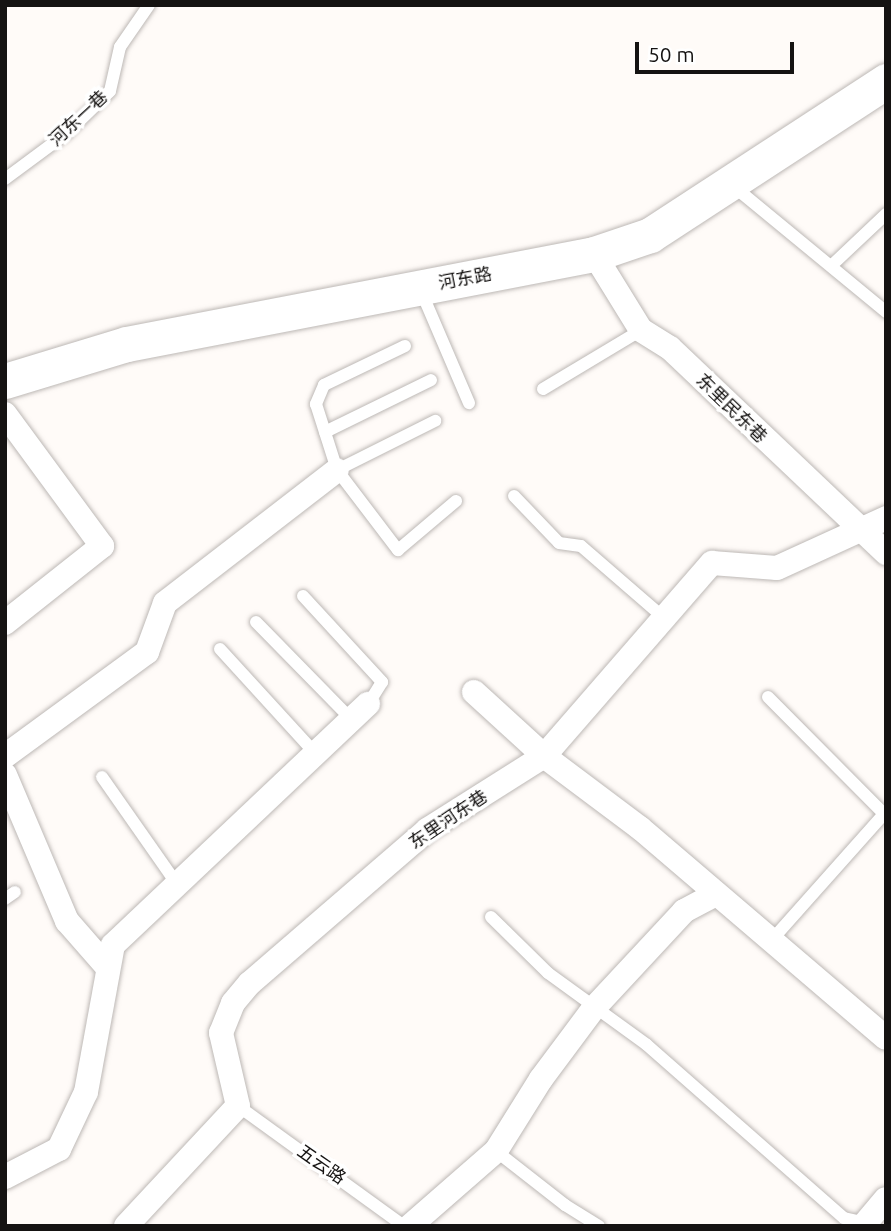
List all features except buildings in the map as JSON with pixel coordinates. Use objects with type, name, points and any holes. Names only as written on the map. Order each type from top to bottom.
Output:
[{"type":"main road","name":"河东路","points":[[5,382],[127,344],[594,254],[650,235],[732,185],[886,81]]},
{"type":"street","name":"东里民东巷","points":[[594,254],[641,330],[670,348],[860,532],[886,552]]},
{"type":"street","points":[[5,414],[102,546],[5,623]]},
{"type":"street","points":[[5,757],[147,652],[165,603],[337,470]]},
{"type":"street","name":"东里河东巷","points":[[238,1106],[221,1032],[233,1003],[250,983],[427,830],[544,756],[712,563],[777,569],[886,518]]},
{"type":"street","points":[[474,692],[544,756],[640,828],[770,942],[886,1038]]},
{"type":"street","points":[[5,1177],[59,1149],[86,1092],[113,944],[360,711]]},
{"type":"street","points":[[5,775],[67,921],[108,968]]},
{"type":"street","points":[[410,1226],[496,1151],[541,1079],[594,1008],[684,911],[716,894]]},
{"type":"street","points":[[126,1226],[238,1106]]},
{"type":"street","points":[[865,1224],[886,1199]]},
{"type":"lane","name":"河东一巷","points":[[5,179],[67,132],[110,91],[120,47],[149,5]]},
{"type":"lane","points":[[732,185],[886,312]]},
{"type":"lane","points":[[831,266],[886,214]]},
{"type":"lane","points":[[419,287],[469,403]]},
{"type":"lane","points":[[543,389],[641,330]]},
{"type":"lane","points":[[405,346],[324,385],[316,404],[337,470],[398,550],[456,501]]},
{"type":"lane","points":[[325,432],[431,380]]},
{"type":"lane","points":[[337,470],[435,421]]},
{"type":"lane","points":[[513,496],[559,543],[581,546],[664,618]]},
{"type":"lane","points":[[256,622],[360,711],[382,681],[303,596]]},
{"type":"lane","points":[[220,649],[315,753]]},
{"type":"lane","points":[[768,697],[885,814],[770,942]]},
{"type":"lane","points":[[102,777],[177,884]]},
{"type":"lane","points":[[491,917],[548,973],[647,1045],[844,1218],[865,1224]]},
{"type":"lane","name":"五云路","points":[[238,1106],[404,1226]]},
{"type":"lane","points":[[496,1151],[565,1205],[599,1226]]}]
